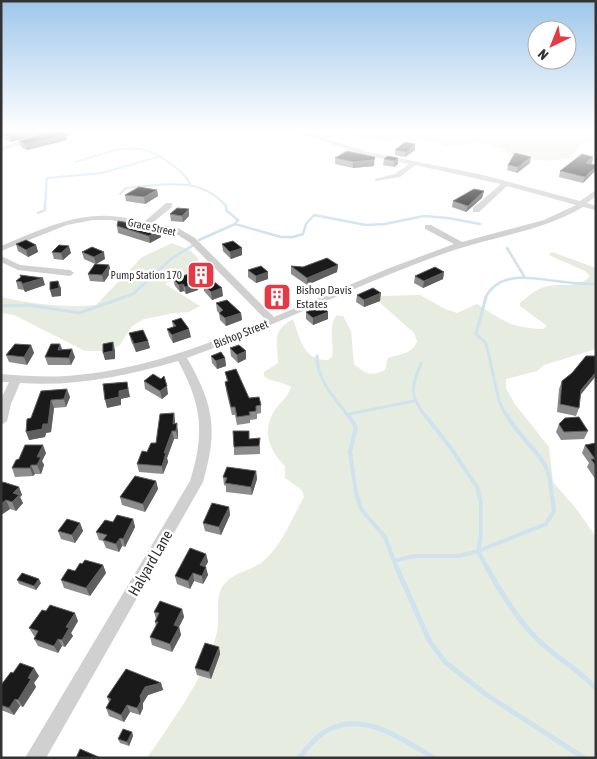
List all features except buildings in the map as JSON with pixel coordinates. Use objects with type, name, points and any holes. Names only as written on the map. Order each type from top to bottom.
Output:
[{"type":"street","points":[[377,180],[396,177],[411,166]]},
{"type":"street","points":[[430,166],[506,183],[596,208]]},
{"type":"street","points":[[476,210],[506,183]]},
{"type":"street","name":"Bishop Street","points":[[1,378],[16,380],[64,380],[105,376],[153,366],[182,357],[461,244],[482,238],[532,229],[583,205],[596,192]]},
{"type":"street","points":[[146,224],[169,205]]},
{"type":"street","name":"Grace Street","points":[[1,249],[65,223],[79,220],[111,218],[175,230],[192,240],[273,321]]},
{"type":"street","points":[[428,227],[461,244]]},
{"type":"street","points":[[1,259],[11,266],[70,273]]},
{"type":"street","name":"Halyard Lane","points":[[35,758],[196,482],[205,446],[207,417],[202,394],[182,357]]},
{"type":"street","points":[[1,422],[5,404],[16,380]]},
{"type":"shaded area","points":[[172,243],[194,253],[199,261],[202,275],[175,278],[165,284],[200,306],[189,312],[144,319],[132,326],[119,346],[102,351],[85,351],[14,315],[1,313],[1,297],[48,305],[96,305],[142,257]]},
{"type":"shaded area","points":[[552,252],[596,268],[596,349],[544,365],[537,371],[506,379],[506,388],[514,403],[549,447],[553,482],[575,507],[596,537],[596,758],[147,758],[186,699],[203,668],[216,636],[218,599],[222,587],[229,579],[256,566],[268,557],[286,532],[304,497],[302,490],[285,478],[285,466],[275,454],[268,435],[268,428],[273,413],[291,387],[264,376],[264,372],[278,363],[277,338],[281,329],[293,319],[301,341],[308,352],[313,357],[328,360],[332,357],[332,324],[337,315],[343,316],[351,331],[354,364],[365,372],[372,374],[385,370],[388,358],[409,351],[417,341],[414,333],[379,302],[377,299],[380,296],[420,295],[445,309],[457,313],[477,304],[515,325],[543,329],[547,326],[520,306],[520,303],[544,287],[580,283],[590,276],[585,271],[551,256],[549,254]]},
{"type":"waterway","points":[[45,205],[47,178],[102,173],[125,166]]},
{"type":"waterway","points":[[175,166],[190,184]]},
{"type":"waterway","points":[[120,194],[126,188],[179,184],[203,189],[225,205]]},
{"type":"waterway","points":[[225,204],[227,211],[238,220],[235,224]]},
{"type":"waterway","points":[[38,213],[45,210],[45,205]]},
{"type":"waterway","points":[[235,224],[281,237],[293,237],[303,234],[306,224],[314,215],[366,225],[385,224],[424,216],[480,224]]},
{"type":"waterway","points":[[199,240],[235,224]]},
{"type":"waterway","points":[[121,298],[133,294],[171,259],[192,246]]},
{"type":"waterway","points":[[507,248],[524,276]]},
{"type":"waterway","points":[[485,298],[491,289],[499,283],[517,278],[596,284]]},
{"type":"waterway","points":[[1,306],[29,305],[79,313],[125,297]]},
{"type":"waterway","points":[[486,297],[476,334],[486,343],[499,401],[507,417]]},
{"type":"waterway","points":[[317,356],[323,381],[349,417]]},
{"type":"waterway","points":[[421,363],[415,379],[413,392],[420,409],[426,417]]},
{"type":"waterway","points":[[349,414],[414,401]]},
{"type":"waterway","points":[[348,415],[356,427],[350,452],[356,493],[361,509],[385,537],[394,561]]},
{"type":"waterway","points":[[425,415],[450,447],[477,487],[481,503],[481,534],[478,551]]},
{"type":"waterway","points":[[478,551],[546,524],[554,511],[547,469],[541,458],[515,428],[507,415]]},
{"type":"waterway","points":[[394,561],[414,556],[459,556],[478,551]]},
{"type":"waterway","points":[[478,551],[487,568]]},
{"type":"waterway","points":[[394,561],[397,568]]},
{"type":"waterway","points":[[396,566],[429,640],[445,662],[487,695],[584,758]]},
{"type":"waterway","points":[[486,566],[509,604],[529,631],[596,688]]},
{"type":"waterway","points":[[299,758],[313,742],[330,729],[357,724],[384,730],[434,758]]},
{"type":"place","name":"Pump Station 170","points":[[201,275]]},
{"type":"place","name":"Bishop Davis Estates","points":[[277,297]]}]
